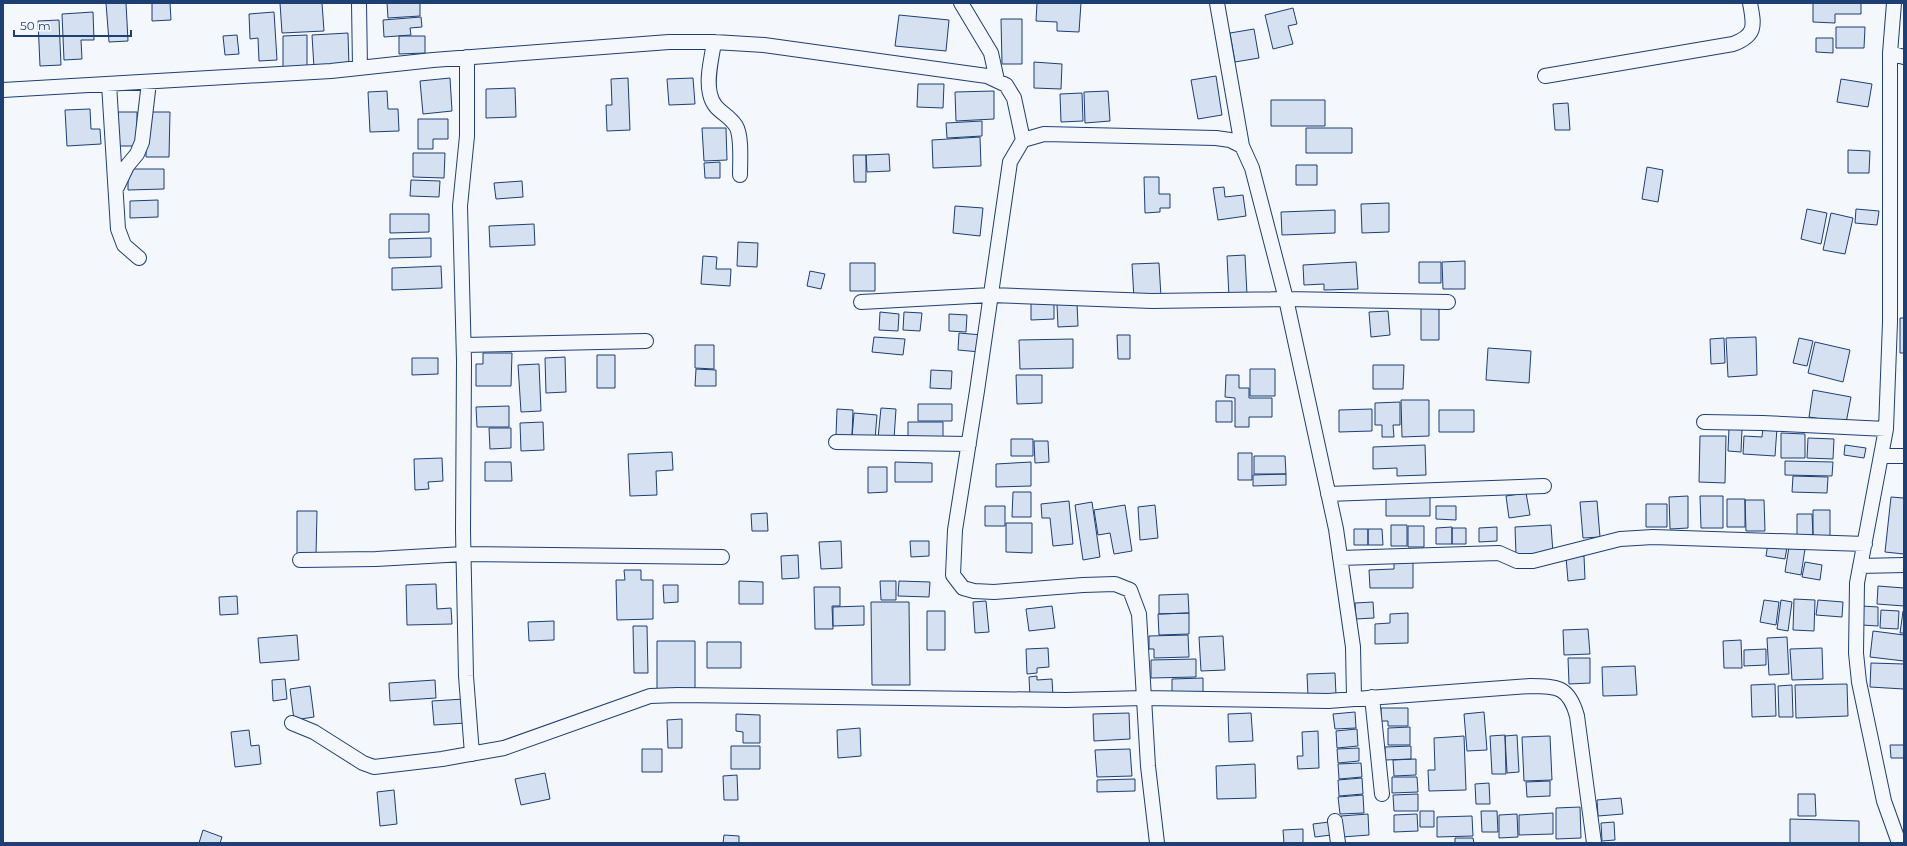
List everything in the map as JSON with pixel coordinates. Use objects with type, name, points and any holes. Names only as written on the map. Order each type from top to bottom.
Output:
[{"type":"street","points":[[359,3],[360,68]]},
{"type":"street","points":[[961,3],[991,53],[997,80]]},
{"type":"street","points":[[1217,3],[1242,146],[1252,168],[1286,300],[1328,494],[1340,558],[1353,647],[1354,698]]},
{"type":"street","points":[[1545,76],[1734,44],[1746,39],[1752,29],[1753,20],[1750,3]]},
{"type":"street","points":[[1894,3],[1890,53],[1890,322],[1886,429],[1857,584],[1856,653],[1859,682],[1884,801],[1899,843]]},
{"type":"street","points":[[3,90],[331,71],[467,57],[670,42],[714,42],[764,45],[987,76],[1006,85],[1014,98],[1023,140],[1010,162],[955,530],[953,575],[964,588],[974,591],[994,592],[1102,584],[1115,584],[1130,590],[1140,614],[1148,766],[1156,843]]},
{"type":"street","points":[[714,42],[709,93],[715,108],[730,119],[737,128],[740,143],[740,175]]},
{"type":"street","points":[[1890,53],[1904,57]]},
{"type":"street","points":[[467,57],[467,136],[460,206],[464,345],[464,554],[466,676],[472,754]]},
{"type":"street","points":[[116,189],[127,166],[137,154],[142,142],[149,82]]},
{"type":"street","points":[[110,84],[118,229],[124,245],[139,258]]},
{"type":"street","points":[[1023,140],[1044,134],[1216,138],[1230,140],[1242,146]]},
{"type":"street","points":[[861,302],[991,296],[1152,301],[1286,300],[1448,302]]},
{"type":"street","points":[[464,345],[646,340]]},
{"type":"street","points":[[1704,422],[1762,423],[1886,429]]},
{"type":"street","points":[[836,442],[969,444]]},
{"type":"street","points":[[1882,456],[1904,456]]},
{"type":"street","points":[[1328,494],[1544,486]]},
{"type":"street","points":[[1340,558],[1499,553],[1517,561],[1533,560],[1620,539],[1653,537],[1864,544]]},
{"type":"street","points":[[300,560],[376,559],[464,554],[722,557]]},
{"type":"street","points":[[1860,566],[1904,565]]},
{"type":"street","points":[[292,723],[314,732],[363,763],[374,767],[472,754],[504,748],[650,696],[678,695],[1066,700],[1144,698],[1328,701],[1530,686],[1549,686],[1562,690],[1573,701],[1577,716],[1594,843]]},
{"type":"street","points":[[1372,697],[1382,794]]},
{"type":"street","points":[[1335,821],[1338,843]]},
{"type":"building","points":[[106,3],[126,3],[128,41],[109,42]]},
{"type":"building","points":[[152,3],[170,3],[171,20],[152,21]]},
{"type":"building","points":[[280,3],[322,3],[324,31],[282,33]]},
{"type":"building","points":[[387,3],[420,3],[420,16],[388,18]]},
{"type":"building","points":[[1037,3],[1081,3],[1079,32],[1057,31],[1057,22],[1036,21]]},
{"type":"building","points":[[1813,3],[1861,3],[1861,14],[1835,14],[1835,23],[1813,22]]},
{"type":"building","points":[[1293,8],[1297,24],[1288,26],[1293,44],[1273,49],[1265,15]]},
{"type":"building","points":[[93,12],[94,40],[81,40],[82,59],[64,60],[62,14]]},
{"type":"building","points":[[274,12],[277,60],[259,61],[258,38],[250,39],[249,14]]},
{"type":"building","points":[[899,15],[949,20],[946,51],[895,46]]},
{"type":"building","points":[[421,17],[422,27],[410,28],[411,35],[384,37],[383,20]]},
{"type":"building","points":[[1001,19],[1022,19],[1022,64],[1002,64]]},
{"type":"building","points":[[59,20],[61,65],[40,66],[38,21]]},
{"type":"building","points":[[1836,27],[1865,27],[1864,48],[1836,48]]},
{"type":"building","points":[[1254,29],[1259,58],[1235,62],[1230,33]]},
{"type":"building","points":[[348,33],[349,67],[314,68],[312,35]]},
{"type":"building","points":[[237,35],[239,54],[225,55],[223,36]]},
{"type":"building","points":[[307,35],[307,66],[283,67],[283,36]]},
{"type":"building","points":[[399,36],[425,36],[425,53],[399,54]]},
{"type":"building","points":[[1816,38],[1833,38],[1833,53],[1816,52]]},
{"type":"building","points":[[1034,62],[1062,64],[1061,89],[1034,88]]},
{"type":"building","points":[[1216,76],[1222,115],[1198,119],[1191,80]]},
{"type":"building","points":[[450,78],[452,111],[423,114],[420,81]]},
{"type":"building","points":[[628,78],[630,130],[607,131],[606,105],[612,105],[611,79]]},
{"type":"building","points":[[693,78],[695,104],[669,105],[667,79]]},
{"type":"building","points":[[1841,79],[1872,84],[1868,107],[1837,102]]},
{"type":"building","points":[[918,84],[944,84],[943,108],[917,107]]},
{"type":"building","points":[[515,88],[516,117],[486,118],[486,89]]},
{"type":"building","points":[[387,91],[388,109],[398,109],[399,131],[370,132],[368,92]]},
{"type":"building","points":[[994,91],[994,119],[956,121],[955,92]]},
{"type":"building","points":[[1108,91],[1110,121],[1085,123],[1084,92]]},
{"type":"building","points":[[1082,93],[1083,121],[1061,122],[1060,94]]},
{"type":"building","points":[[1271,100],[1325,100],[1325,126],[1271,126]]},
{"type":"building","points":[[1568,103],[1570,130],[1555,130],[1553,104]]},
{"type":"building","points":[[90,109],[91,129],[100,129],[101,144],[67,146],[65,110]]},
{"type":"building","points":[[118,112],[137,112],[137,146],[119,146]]},
{"type":"building","points":[[147,112],[170,112],[169,157],[146,157]]},
{"type":"building","points":[[418,119],[448,119],[448,139],[433,139],[433,149],[418,149]]},
{"type":"building","points":[[982,121],[982,136],[947,138],[946,123]]},
{"type":"building","points":[[702,128],[726,128],[727,160],[704,161]]},
{"type":"building","points":[[1306,128],[1352,128],[1352,153],[1306,153]]},
{"type":"building","points":[[980,137],[981,166],[933,168],[932,140]]},
{"type":"building","points":[[1848,150],[1870,151],[1869,173],[1848,173]]},
{"type":"building","points":[[413,153],[445,153],[444,178],[413,177]]},
{"type":"building","points":[[889,154],[890,171],[867,172],[866,155]]},
{"type":"building","points":[[853,155],[866,155],[866,182],[854,182]]},
{"type":"building","points":[[720,162],[720,178],[705,178],[704,163]]},
{"type":"building","points":[[1296,165],[1317,165],[1317,185],[1296,185]]},
{"type":"building","points":[[1647,167],[1663,170],[1658,202],[1642,199]]},
{"type":"building","points":[[128,169],[164,169],[164,189],[128,190]]},
{"type":"building","points":[[1144,177],[1159,177],[1159,194],[1170,194],[1170,208],[1160,208],[1160,212],[1145,213]]},
{"type":"building","points":[[411,180],[440,181],[439,197],[410,196]]},
{"type":"building","points":[[522,181],[523,197],[496,199],[494,183]]},
{"type":"building","points":[[1224,187],[1225,197],[1243,195],[1246,216],[1218,220],[1213,188]]},
{"type":"building","points":[[158,200],[158,217],[130,218],[130,201]]},
{"type":"building","points":[[1389,203],[1389,232],[1362,233],[1361,204]]},
{"type":"building","points":[[955,206],[983,208],[980,236],[953,233]]},
{"type":"building","points":[[1807,209],[1827,213],[1821,244],[1801,239]]},
{"type":"building","points":[[1856,209],[1879,211],[1877,225],[1855,223]]},
{"type":"building","points":[[1335,210],[1335,233],[1282,235],[1281,212]]},
{"type":"building","points":[[1831,213],[1853,218],[1845,254],[1823,250]]},
{"type":"building","points":[[390,214],[429,214],[429,232],[390,233]]},
{"type":"building","points":[[534,224],[535,245],[490,247],[489,226]]},
{"type":"building","points":[[431,238],[431,257],[389,258],[389,239]]},
{"type":"building","points":[[738,242],[758,243],[757,267],[737,266]]},
{"type":"building","points":[[1245,255],[1247,295],[1229,297],[1227,256]]},
{"type":"building","points":[[703,256],[717,257],[716,269],[731,269],[730,286],[701,284]]},
{"type":"building","points":[[1465,261],[1465,289],[1443,289],[1442,262]]},
{"type":"building","points":[[1356,262],[1358,289],[1324,290],[1324,284],[1304,285],[1303,265]]},
{"type":"building","points":[[1419,262],[1441,262],[1441,283],[1419,283]]},
{"type":"building","points":[[850,263],[875,263],[875,291],[850,291]]},
{"type":"building","points":[[1159,263],[1161,297],[1134,299],[1132,264]]},
{"type":"building","points":[[441,266],[442,288],[392,290],[392,268]]},
{"type":"building","points":[[810,271],[825,274],[821,289],[807,286]]},
{"type":"building","points":[[1054,298],[1054,319],[1031,320],[1031,299]]},
{"type":"building","points":[[1077,303],[1078,326],[1058,327],[1057,304]]},
{"type":"building","points":[[1421,305],[1439,305],[1439,340],[1421,340]]},
{"type":"building","points":[[1388,311],[1390,335],[1371,337],[1369,312]]},
{"type":"building","points":[[880,312],[899,314],[898,331],[879,330]]},
{"type":"building","points":[[904,312],[922,313],[920,331],[903,330]]},
{"type":"building","points":[[949,314],[967,315],[966,332],[949,331]]},
{"type":"building","points":[[1900,318],[1904,318],[1904,353],[1900,353]]},
{"type":"building","points":[[959,333],[982,335],[980,352],[958,350]]},
{"type":"building","points":[[1117,335],[1130,335],[1130,359],[1118,359]]},
{"type":"building","points":[[874,337],[905,339],[903,355],[872,352]]},
{"type":"building","points":[[1756,337],[1757,375],[1728,377],[1726,338]]},
{"type":"building","points":[[1724,338],[1725,363],[1711,364],[1710,339]]},
{"type":"building","points":[[1799,338],[1813,341],[1807,366],[1793,363]]},
{"type":"building","points":[[1073,339],[1073,368],[1020,369],[1019,340]]},
{"type":"building","points":[[1815,342],[1850,350],[1843,382],[1808,373]]},
{"type":"building","points":[[695,345],[714,345],[714,369],[695,368]]},
{"type":"building","points":[[1488,348],[1531,351],[1529,383],[1486,380]]},
{"type":"building","points":[[483,353],[512,353],[511,386],[476,386],[476,364],[483,364]]},
{"type":"building","points":[[597,355],[615,355],[615,388],[597,388]]},
{"type":"building","points":[[565,357],[566,392],[546,393],[545,358]]},
{"type":"building","points":[[412,358],[438,358],[438,374],[412,375]]},
{"type":"building","points":[[539,364],[541,411],[521,412],[518,365]]},
{"type":"building","points":[[1373,365],[1404,365],[1403,389],[1373,389]]},
{"type":"building","points":[[696,369],[716,370],[716,386],[695,386]]},
{"type":"building","points":[[1250,369],[1275,369],[1275,396],[1250,396]]},
{"type":"building","points":[[931,370],[952,371],[951,389],[930,388]]},
{"type":"building","points":[[1016,375],[1042,375],[1042,403],[1017,404]]},
{"type":"building","points":[[1226,375],[1239,375],[1239,388],[1249,388],[1249,398],[1272,398],[1272,417],[1249,417],[1249,427],[1235,427],[1235,398],[1225,397]]},
{"type":"building","points":[[1813,390],[1851,397],[1846,423],[1809,417]]},
{"type":"building","points":[[1401,400],[1429,400],[1429,436],[1402,437]]},
{"type":"building","points":[[1216,401],[1232,401],[1232,422],[1216,422]]},
{"type":"building","points":[[1400,402],[1400,425],[1393,425],[1394,437],[1382,437],[1382,425],[1375,425],[1375,403]]},
{"type":"building","points":[[918,404],[952,404],[952,421],[918,421]]},
{"type":"building","points":[[509,406],[509,427],[477,427],[476,407]]},
{"type":"building","points":[[881,408],[896,409],[894,439],[878,438]]},
{"type":"building","points":[[837,409],[853,410],[852,436],[836,435]]},
{"type":"building","points":[[1372,409],[1372,431],[1339,432],[1339,410]]},
{"type":"building","points":[[1439,410],[1474,410],[1474,432],[1439,432]]},
{"type":"building","points":[[854,413],[877,415],[875,439],[852,437]]},
{"type":"building","points":[[543,422],[544,450],[521,451],[520,423]]},
{"type":"building","points":[[908,422],[943,422],[943,440],[908,440]]},
{"type":"building","points":[[1763,427],[1777,428],[1775,456],[1743,454],[1744,436],[1762,437]]},
{"type":"building","points":[[489,428],[511,428],[511,448],[490,449]]},
{"type":"building","points":[[1729,428],[1742,429],[1741,452],[1728,451]]},
{"type":"building","points":[[1781,433],[1805,434],[1805,458],[1781,458]]},
{"type":"building","points":[[1700,436],[1726,436],[1725,483],[1699,482]]},
{"type":"building","points":[[1808,438],[1834,439],[1833,459],[1807,458]]},
{"type":"building","points":[[1011,439],[1033,439],[1033,456],[1011,456]]},
{"type":"building","points":[[1034,441],[1048,441],[1049,462],[1035,463]]},
{"type":"building","points":[[1425,445],[1426,475],[1397,476],[1397,468],[1373,469],[1373,447]]},
{"type":"building","points":[[1845,445],[1866,448],[1864,458],[1844,455]]},
{"type":"building","points":[[672,452],[673,470],[656,471],[657,495],[630,496],[628,454]]},
{"type":"building","points":[[1238,453],[1252,453],[1252,480],[1238,480]]},
{"type":"building","points":[[1254,456],[1285,456],[1286,474],[1254,474]]},
{"type":"building","points":[[442,458],[443,481],[428,482],[429,489],[415,490],[414,459]]},
{"type":"building","points":[[1785,461],[1833,462],[1832,476],[1785,475]]},
{"type":"building","points":[[485,462],[511,462],[512,481],[485,481]]},
{"type":"building","points":[[895,462],[932,463],[932,482],[895,482]]},
{"type":"building","points":[[1031,462],[1031,486],[996,487],[996,464]]},
{"type":"building","points":[[868,467],[887,467],[887,492],[868,493]]},
{"type":"building","points":[[1286,474],[1286,485],[1253,486],[1253,475]]},
{"type":"building","points":[[1793,476],[1828,477],[1827,493],[1792,492]]},
{"type":"building","points":[[1013,492],[1031,492],[1031,517],[1012,517]]},
{"type":"building","points":[[1526,493],[1530,515],[1509,518],[1506,496]]},
{"type":"building","points":[[1386,494],[1430,494],[1430,516],[1386,516]]},
{"type":"building","points":[[1688,496],[1688,528],[1670,529],[1669,497]]},
{"type":"building","points":[[1700,496],[1723,496],[1723,528],[1701,528]]},
{"type":"building","points":[[1891,497],[1904,498],[1904,554],[1885,552]]},
{"type":"building","points":[[1727,499],[1745,499],[1745,527],[1727,527]]},
{"type":"building","points":[[1745,500],[1764,500],[1765,531],[1746,531]]},
{"type":"building","points":[[1069,501],[1073,544],[1053,546],[1050,518],[1042,518],[1041,504]]},
{"type":"building","points":[[1597,501],[1600,537],[1583,538],[1580,502]]},
{"type":"building","points":[[1092,502],[1100,557],[1083,560],[1075,505]]},
{"type":"building","points":[[1646,504],[1667,504],[1667,527],[1646,527]]},
{"type":"building","points":[[1125,505],[1132,551],[1114,554],[1110,533],[1098,535],[1094,510]]},
{"type":"building","points":[[1155,505],[1158,538],[1140,540],[1138,507]]},
{"type":"building","points":[[985,506],[1005,506],[1005,526],[985,526]]},
{"type":"building","points":[[1436,506],[1456,506],[1456,520],[1436,519]]},
{"type":"building","points":[[1813,510],[1830,510],[1830,537],[1813,537]]},
{"type":"building","points":[[297,511],[317,511],[316,555],[297,555]]},
{"type":"building","points":[[767,513],[768,531],[752,531],[751,514]]},
{"type":"building","points":[[1797,514],[1812,514],[1813,535],[1797,535]]},
{"type":"building","points":[[1006,523],[1032,523],[1032,553],[1006,552]]},
{"type":"building","points":[[1391,525],[1407,525],[1407,546],[1391,546]]},
{"type":"building","points":[[1551,525],[1553,553],[1516,555],[1515,527]]},
{"type":"building","points":[[1408,526],[1424,526],[1424,547],[1408,547]]},
{"type":"building","points":[[1452,527],[1452,544],[1436,544],[1436,528]]},
{"type":"building","points":[[1497,527],[1497,541],[1479,542],[1479,528]]},
{"type":"building","points":[[1452,528],[1466,528],[1466,544],[1452,544]]},
{"type":"building","points":[[1354,529],[1368,529],[1368,545],[1354,545]]},
{"type":"building","points":[[1368,529],[1382,529],[1383,545],[1368,545]]},
{"type":"building","points":[[841,541],[842,568],[821,569],[819,542]]},
{"type":"building","points":[[910,541],[929,541],[929,556],[911,557]]},
{"type":"building","points":[[1768,543],[1787,547],[1785,559],[1766,556]]},
{"type":"building","points":[[1789,547],[1805,549],[1801,575],[1785,572]]},
{"type":"building","points":[[798,555],[799,578],[782,579],[781,556]]},
{"type":"building","points":[[1584,556],[1585,579],[1568,581],[1566,557]]},
{"type":"building","points":[[1394,558],[1413,558],[1413,588],[1370,588],[1369,570],[1394,569]]},
{"type":"building","points":[[1805,562],[1822,565],[1820,580],[1802,577]]},
{"type":"building","points":[[624,570],[641,570],[641,580],[653,580],[653,619],[617,620],[616,580],[625,580]]},
{"type":"building","points":[[739,581],[763,582],[763,604],[739,604]]},
{"type":"building","points":[[880,581],[896,581],[896,600],[881,600]]},
{"type":"building","points":[[899,581],[930,582],[929,597],[898,596]]},
{"type":"building","points":[[436,584],[437,609],[451,608],[452,624],[407,625],[406,585]]},
{"type":"building","points":[[663,585],[678,585],[678,602],[664,603]]},
{"type":"building","points":[[1878,586],[1904,588],[1904,606],[1877,604]]},
{"type":"building","points":[[814,587],[840,587],[840,606],[832,606],[833,629],[815,629]]},
{"type":"building","points":[[1188,594],[1189,613],[1159,614],[1159,595]]},
{"type":"building","points":[[237,596],[238,614],[220,615],[219,597]]},
{"type":"building","points":[[1794,599],[1815,600],[1814,631],[1793,630]]},
{"type":"building","points":[[1764,600],[1779,602],[1776,625],[1760,622]]},
{"type":"building","points":[[1781,600],[1792,602],[1788,631],[1777,629]]},
{"type":"building","points":[[1818,600],[1843,602],[1842,617],[1816,615]]},
{"type":"building","points":[[986,601],[989,632],[975,633],[973,602]]},
{"type":"building","points":[[871,602],[909,602],[910,685],[872,685]]},
{"type":"building","points":[[1373,602],[1374,618],[1356,619],[1355,603]]},
{"type":"building","points":[[864,606],[864,625],[833,626],[833,607]]},
{"type":"building","points":[[1052,606],[1055,628],[1029,631],[1026,609]]},
{"type":"building","points":[[1862,606],[1878,607],[1878,626],[1862,625]]},
{"type":"building","points":[[1881,610],[1899,611],[1898,629],[1880,628]]},
{"type":"building","points":[[927,611],[945,611],[945,650],[927,650]]},
{"type":"building","points":[[1903,611],[1904,633],[1900,633]]},
{"type":"building","points":[[1189,613],[1189,634],[1159,635],[1158,614]]},
{"type":"building","points":[[1408,613],[1408,643],[1375,644],[1375,624],[1390,623],[1390,614]]},
{"type":"building","points":[[554,621],[554,640],[529,641],[528,622]]},
{"type":"building","points":[[633,626],[647,626],[648,673],[634,673]]},
{"type":"building","points":[[1588,629],[1590,654],[1564,655],[1563,630]]},
{"type":"building","points":[[1873,631],[1904,635],[1904,661],[1870,657]]},
{"type":"building","points":[[297,635],[299,660],[260,663],[258,638]]},
{"type":"building","points":[[1188,635],[1189,657],[1154,658],[1154,649],[1149,649],[1149,636]]},
{"type":"building","points":[[1223,636],[1225,670],[1201,671],[1199,637]]},
{"type":"building","points":[[1787,637],[1789,674],[1769,675],[1767,638]]},
{"type":"building","points":[[1741,640],[1742,668],[1724,668],[1723,641]]},
{"type":"building","points":[[657,641],[695,641],[695,692],[657,692]]},
{"type":"building","points":[[707,642],[741,642],[741,668],[707,668]]},
{"type":"building","points":[[1048,648],[1049,667],[1037,668],[1037,673],[1027,674],[1026,649]]},
{"type":"building","points":[[1822,648],[1823,679],[1792,680],[1790,649]]},
{"type":"building","points":[[1766,649],[1766,665],[1744,666],[1744,650]]},
{"type":"building","points":[[1568,658],[1590,658],[1590,683],[1569,684]]},
{"type":"building","points":[[1196,659],[1196,677],[1151,678],[1151,660]]},
{"type":"building","points":[[1871,663],[1904,664],[1904,689],[1870,687]]},
{"type":"building","points":[[1635,666],[1637,695],[1603,696],[1602,667]]},
{"type":"building","points":[[1335,673],[1336,695],[1308,696],[1307,674]]},
{"type":"building","points":[[1037,676],[1037,680],[1052,679],[1053,697],[1030,698],[1029,677]]},
{"type":"building","points":[[1203,678],[1203,694],[1172,694],[1172,679]]},
{"type":"building","points":[[285,679],[287,699],[273,701],[272,680]]},
{"type":"building","points":[[435,680],[436,698],[390,701],[389,683]]},
{"type":"building","points":[[1775,684],[1776,716],[1752,717],[1751,685]]},
{"type":"building","points":[[1847,684],[1848,716],[1796,718],[1795,685]]},
{"type":"building","points":[[1792,685],[1793,717],[1779,717],[1778,686]]},
{"type":"building","points":[[310,686],[314,717],[294,720],[290,689]]},
{"type":"building","points":[[464,699],[466,723],[434,725],[432,701]]},
{"type":"building","points":[[1381,708],[1408,708],[1408,726],[1388,726],[1388,721],[1381,721]]},
{"type":"building","points":[[1355,712],[1356,728],[1335,729],[1333,714]]},
{"type":"building","points":[[1484,712],[1487,750],[1467,751],[1464,714]]},
{"type":"building","points":[[1129,713],[1130,739],[1094,741],[1093,714]]},
{"type":"building","points":[[1251,713],[1253,741],[1229,742],[1228,714]]},
{"type":"building","points":[[736,714],[760,715],[760,743],[743,743],[743,732],[736,731]]},
{"type":"building","points":[[682,719],[682,748],[668,748],[667,720]]},
{"type":"building","points":[[1410,727],[1410,745],[1388,745],[1388,728]]},
{"type":"building","points":[[860,728],[861,756],[838,758],[837,730]]},
{"type":"building","points":[[1357,729],[1358,746],[1337,748],[1336,731]]},
{"type":"building","points":[[249,730],[251,746],[259,745],[261,764],[235,767],[231,732]]},
{"type":"building","points":[[1318,731],[1319,768],[1298,769],[1297,756],[1303,756],[1302,732]]},
{"type":"building","points":[[1505,735],[1506,774],[1492,774],[1490,736]]},
{"type":"building","points":[[1517,735],[1519,772],[1507,773],[1505,736]]},
{"type":"building","points":[[1464,736],[1466,790],[1429,791],[1428,770],[1435,770],[1434,738]]},
{"type":"building","points":[[1550,736],[1552,780],[1524,781],[1522,737]]},
{"type":"building","points":[[1890,745],[1904,745],[1904,758],[1891,758]]},
{"type":"building","points":[[731,746],[760,746],[760,769],[731,769]]},
{"type":"building","points":[[1411,746],[1411,759],[1385,760],[1385,747]]},
{"type":"building","points":[[1359,748],[1359,761],[1338,763],[1337,749]]},
{"type":"building","points":[[642,749],[662,749],[662,772],[642,772]]},
{"type":"building","points":[[1130,749],[1132,776],[1097,777],[1095,750]]},
{"type":"building","points":[[1416,759],[1416,775],[1394,776],[1393,760]]},
{"type":"building","points":[[1361,763],[1362,777],[1339,779],[1338,764]]},
{"type":"building","points":[[1255,764],[1256,798],[1217,799],[1216,766]]},
{"type":"building","points":[[545,773],[550,799],[521,805],[515,779]]},
{"type":"building","points":[[737,775],[738,800],[724,800],[723,776]]},
{"type":"building","points":[[1392,777],[1417,777],[1418,792],[1392,793]]},
{"type":"building","points":[[1362,778],[1363,794],[1339,796],[1338,780]]},
{"type":"building","points":[[1135,779],[1135,791],[1097,792],[1097,780]]},
{"type":"building","points":[[1550,781],[1550,796],[1527,797],[1526,782]]},
{"type":"building","points":[[1489,783],[1490,804],[1476,804],[1475,784]]},
{"type":"building","points":[[394,790],[397,824],[380,826],[377,792]]},
{"type":"building","points":[[1418,794],[1418,811],[1394,811],[1393,795]]},
{"type":"building","points":[[1798,794],[1815,794],[1816,816],[1798,816]]},
{"type":"building","points":[[1363,795],[1364,813],[1340,814],[1338,797]]},
{"type":"building","points":[[1621,798],[1623,814],[1598,816],[1597,800]]},
{"type":"building","points":[[1580,807],[1581,838],[1556,839],[1556,808]]},
{"type":"building","points":[[1420,811],[1434,811],[1434,827],[1420,827]]},
{"type":"building","points":[[1481,811],[1497,811],[1498,832],[1482,832]]},
{"type":"building","points":[[1553,813],[1553,834],[1519,835],[1519,815]]},
{"type":"building","points":[[1368,814],[1369,835],[1342,837],[1341,816]]},
{"type":"building","points":[[1417,814],[1418,831],[1394,832],[1394,815]]},
{"type":"building","points":[[1517,814],[1518,837],[1499,838],[1499,815]]},
{"type":"building","points":[[1472,816],[1473,836],[1437,837],[1437,817]]},
{"type":"building","points":[[1790,819],[1859,821],[1859,843],[1790,843]]},
{"type":"building","points":[[1329,822],[1331,835],[1315,837],[1313,824]]},
{"type":"building","points":[[1614,822],[1615,840],[1602,841],[1601,823]]},
{"type":"building","points":[[1303,829],[1303,843],[1284,843],[1283,830]]},
{"type":"building","points":[[203,830],[222,837],[220,843],[199,843]]},
{"type":"building","points":[[724,835],[739,836],[739,843],[723,843]]},
{"type":"building","points":[[1455,838],[1473,838],[1474,843],[1455,843]]}]
